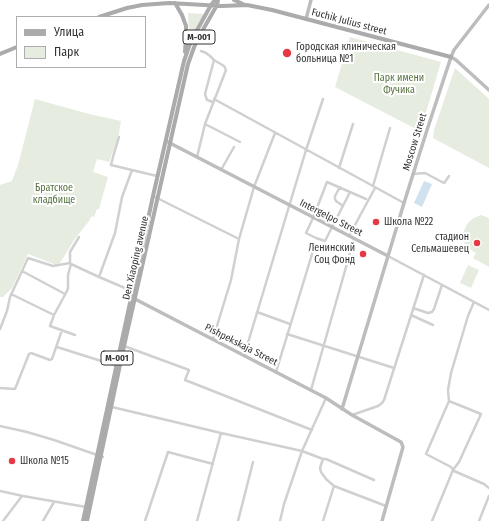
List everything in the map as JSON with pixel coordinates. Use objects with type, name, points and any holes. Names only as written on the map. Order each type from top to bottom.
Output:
[{"type":"main road","name":"Den Xiaoping avenue","points":[[83,521],[111,407],[118,366],[124,346],[133,298],[132,291],[184,61],[191,42],[215,0]]},
{"type":"main road","name":"Den Xiaoping avenue","points":[[87,521],[133,298],[158,198],[190,58],[196,42],[217,5],[218,0]]},
{"type":"main road","points":[[234,0],[247,5]]},
{"type":"main road","name":"Fuchik Julius street","points":[[102,16],[142,5],[174,2],[211,5],[247,5],[451,57]]},
{"type":"main road","points":[[174,2],[182,15],[186,26],[184,61]]},
{"type":"main road","points":[[0,54],[16,47]]},
{"type":"street","points":[[306,19],[311,0]]},
{"type":"street","name":"Moscow Street","points":[[342,409],[404,203],[451,57],[454,50],[489,5]]},
{"type":"street","points":[[197,157],[205,124],[226,70],[224,66],[201,51]]},
{"type":"street","name":"Fuchik Julius street","points":[[451,57],[489,90]]},
{"type":"street","points":[[214,60],[204,94],[208,100],[213,101],[275,133],[404,203]]},
{"type":"street","points":[[244,356],[289,205],[323,99]]},
{"type":"street","points":[[205,124],[240,142]]},
{"type":"street","points":[[339,168],[354,124]]},
{"type":"street","points":[[349,236],[374,187],[390,128]]},
{"type":"street","points":[[213,339],[231,280],[239,239],[254,187],[275,133]]},
{"type":"street","points":[[119,137],[111,165],[158,176]]},
{"type":"street","name":"Intergelpo Street","points":[[166,141],[489,310]]},
{"type":"street","points":[[221,170],[234,147]]},
{"type":"street","points":[[99,277],[115,233],[122,196],[132,170]]},
{"type":"street","points":[[413,174],[425,174],[444,183],[449,176]]},
{"type":"street","points":[[350,192],[325,241],[306,233],[326,183],[328,182],[366,199]]},
{"type":"street","points":[[340,187],[335,199],[343,206]]},
{"type":"street","points":[[153,196],[239,239]]},
{"type":"street","points":[[75,335],[50,326],[68,288],[68,275],[71,264],[70,252],[79,237]]},
{"type":"street","points":[[310,390],[354,239]]},
{"type":"street","points":[[276,372],[313,251]]},
{"type":"street","points":[[0,329],[11,294],[28,258],[53,266],[71,264],[132,291]]},
{"type":"street","points":[[22,271],[65,294]]},
{"type":"street","points":[[352,415],[378,406],[384,400],[424,276]]},
{"type":"street","points":[[413,308],[428,313],[432,312],[442,285]]},
{"type":"street","points":[[11,294],[54,315]]},
{"type":"street","name":"Pishpekskaja Street","points":[[133,298],[326,398],[352,415],[401,442],[403,447],[383,521]]},
{"type":"street","points":[[474,302],[468,316],[451,373],[448,390],[449,401],[426,454],[451,467],[454,471],[484,484],[489,488]]},
{"type":"street","points":[[257,312],[290,324]]},
{"type":"street","points":[[411,315],[432,325]]},
{"type":"street","points":[[0,388],[15,389],[29,354],[31,353],[50,360],[52,359],[62,330]]},
{"type":"street","points":[[287,334],[394,368]]},
{"type":"street","points":[[124,346],[189,370],[185,380],[312,430]]},
{"type":"street","points":[[56,347],[118,366]]},
{"type":"street","points":[[280,521],[286,497],[302,451],[326,398]]},
{"type":"street","points":[[432,521],[453,470],[459,462],[481,414],[449,401]]},
{"type":"street","points":[[111,407],[302,451],[322,459],[326,459],[374,480]]},
{"type":"street","points":[[0,426],[32,433],[100,455]]},
{"type":"street","points":[[197,521],[221,433]]},
{"type":"street","points":[[145,521],[168,452],[212,464]]},
{"type":"street","points":[[322,459],[320,468],[321,472],[326,480],[334,486],[386,506]]},
{"type":"street","points":[[238,521],[253,462]]},
{"type":"street","points":[[323,521],[334,486]]},
{"type":"street","points":[[0,491],[86,507]]},
{"type":"street","points":[[3,521],[23,496]]},
{"type":"street","points":[[479,521],[489,496]]},
{"type":"street","points":[[43,521],[54,502]]},
{"type":"green space","points":[[188,13],[204,14],[190,39],[189,38]]},
{"type":"green space","name":"Парк имени Фучика","points":[[350,37],[441,62],[422,126],[416,129],[335,87]]},
{"type":"green space","name":"Парк имени Фучика","points":[[455,68],[489,99],[489,168],[433,138],[434,130]]},
{"type":"green space","name":"Братское кладбище","points":[[35,99],[121,121],[118,139],[109,162],[97,159],[93,172],[108,177],[99,209],[97,209],[94,217],[92,216],[74,240],[59,264],[56,265],[28,254],[12,288],[3,297],[0,297],[0,185],[12,181],[18,165]]},
{"type":"green space","name":"стадион Сельмашевец","points":[[481,215],[489,218],[489,267],[473,258],[476,253],[468,248],[463,241],[462,235],[467,224],[472,219]]},
{"type":"green space","points":[[468,265],[479,270],[471,288],[460,283]]},
{"type":"water","points":[[424,181],[432,184],[422,207],[414,203]]},
{"type":"place","name":"Городская клиническая больница №1","points":[[287,53]]},
{"type":"place","name":"Школа №22","points":[[376,222]]},
{"type":"place","name":"стадион Сельмашевец","points":[[477,243]]},
{"type":"place","name":"Ленинский Соц Фонд","points":[[363,254]]},
{"type":"place","name":"Школа №15","points":[[12,461]]}]
